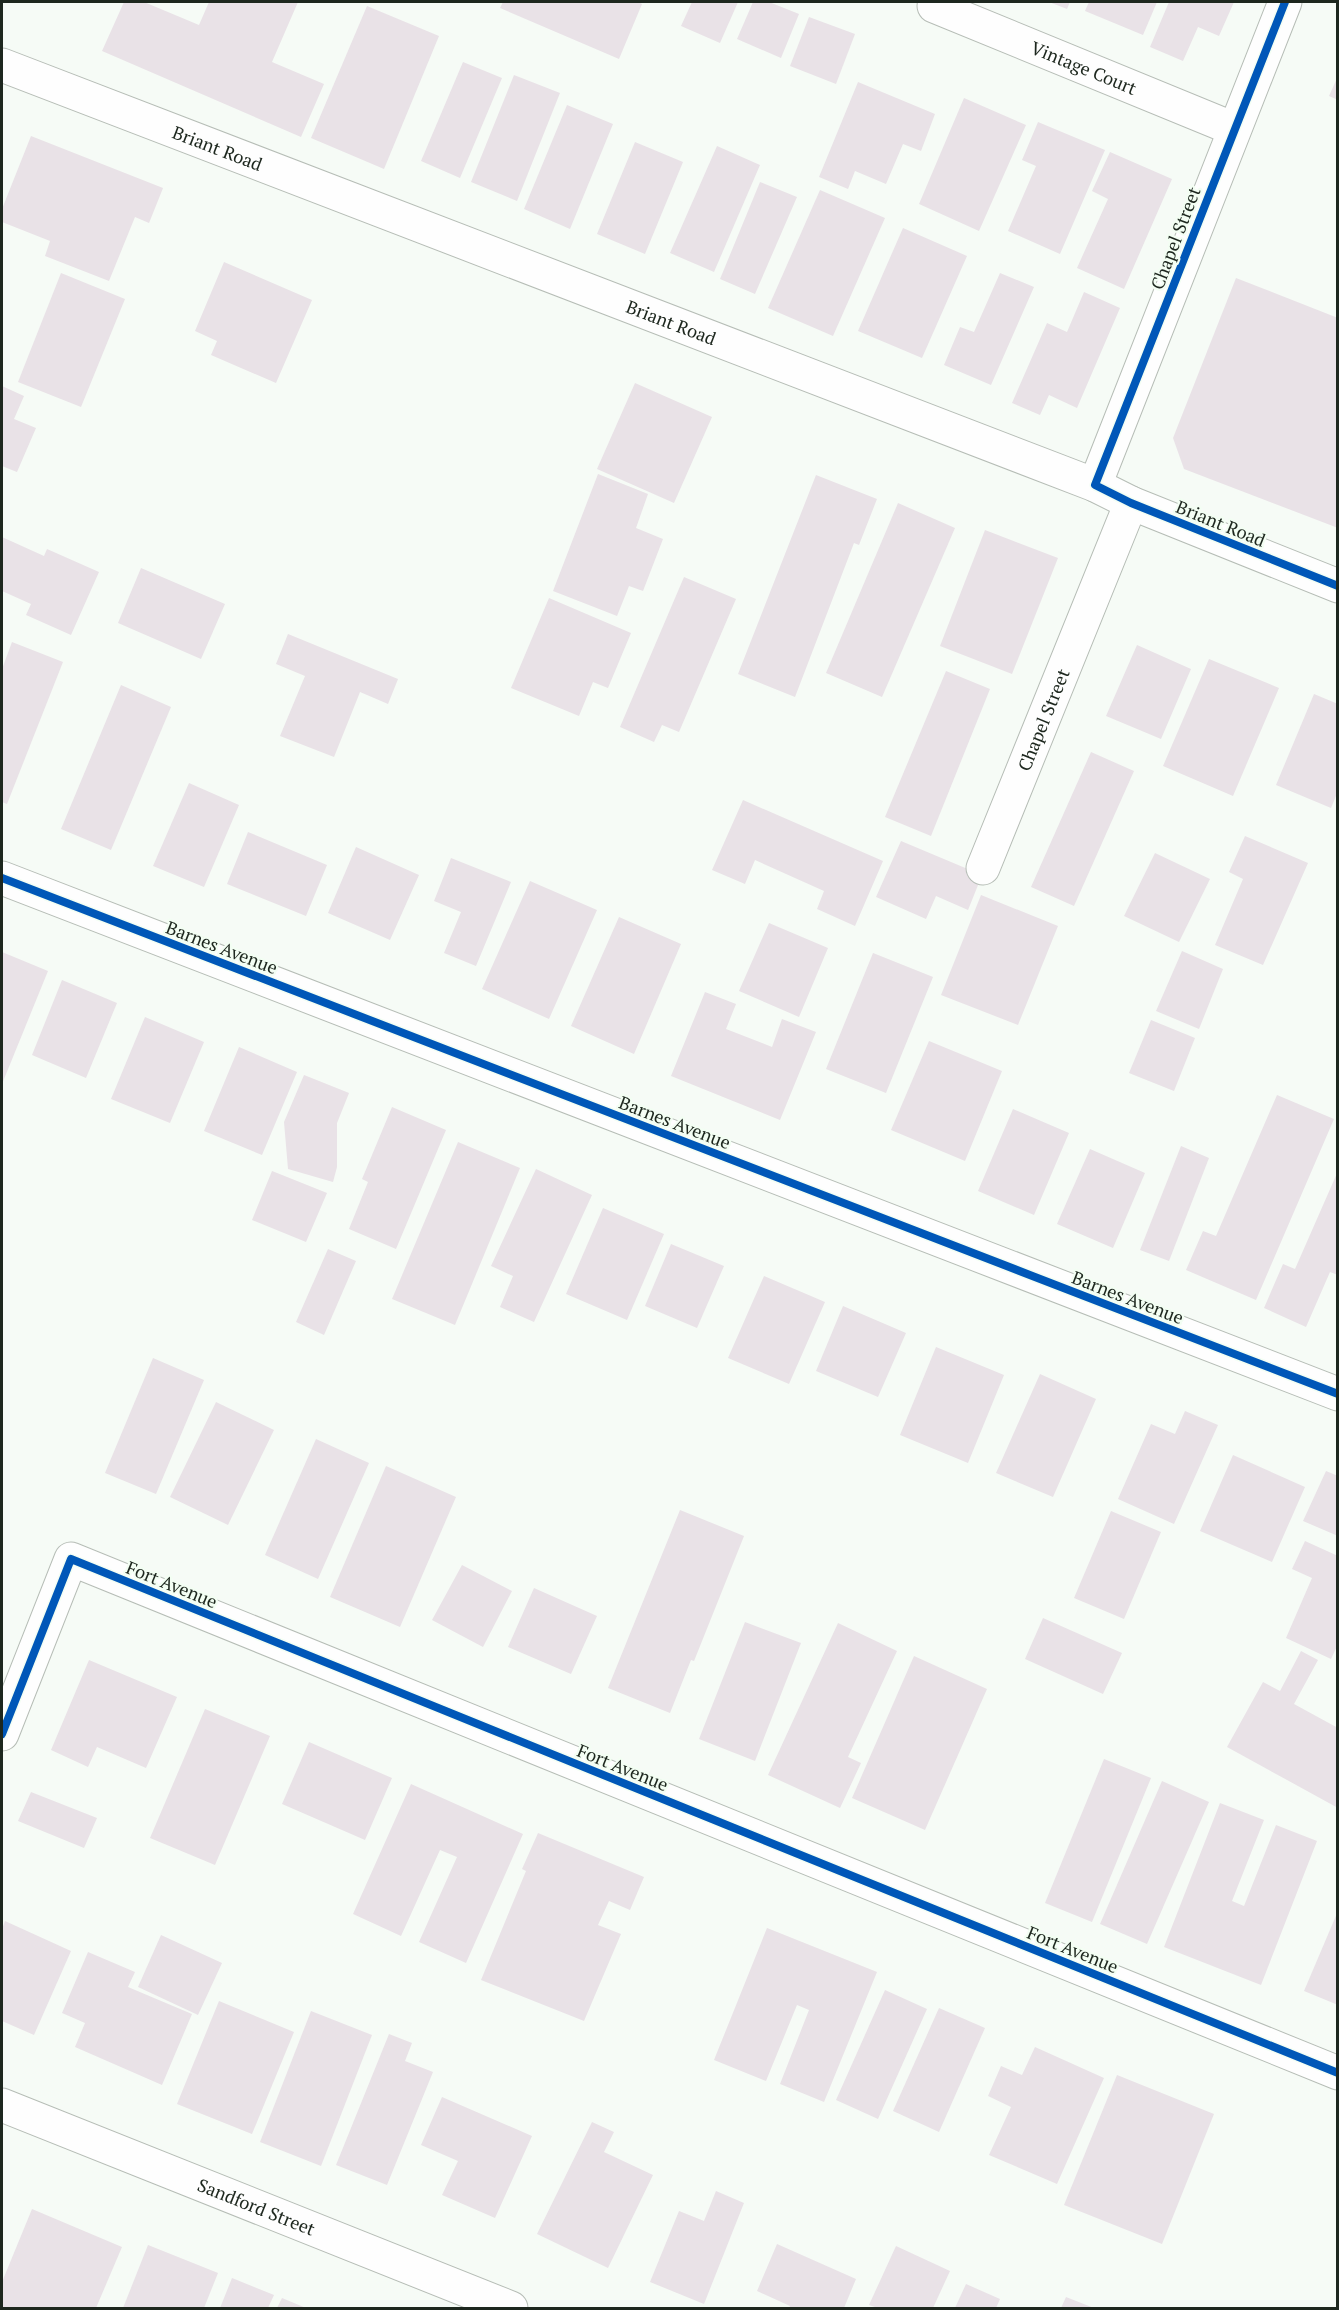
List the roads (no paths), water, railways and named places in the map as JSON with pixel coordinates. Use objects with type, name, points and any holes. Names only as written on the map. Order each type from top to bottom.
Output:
[{"type":"street","name":"Chapel Street","points":[[1095,485],[1285,2]]},
{"type":"street","name":"Vintage Court","points":[[934,6],[1234,129]]},
{"type":"street","name":"Briant Road","points":[[2,65],[1095,485],[1131,503],[1338,586]]},
{"type":"street","name":"Chapel Street","points":[[983,868],[1131,503]]},
{"type":"street","name":"Barnes Avenue","points":[[2,878],[1338,1394]]},
{"type":"street","name":"Fort Avenue","points":[[2,1734],[71,1559],[1338,2073]]},
{"type":"street","name":"Sandford Street","points":[[2,2105],[494,2305]]}]
